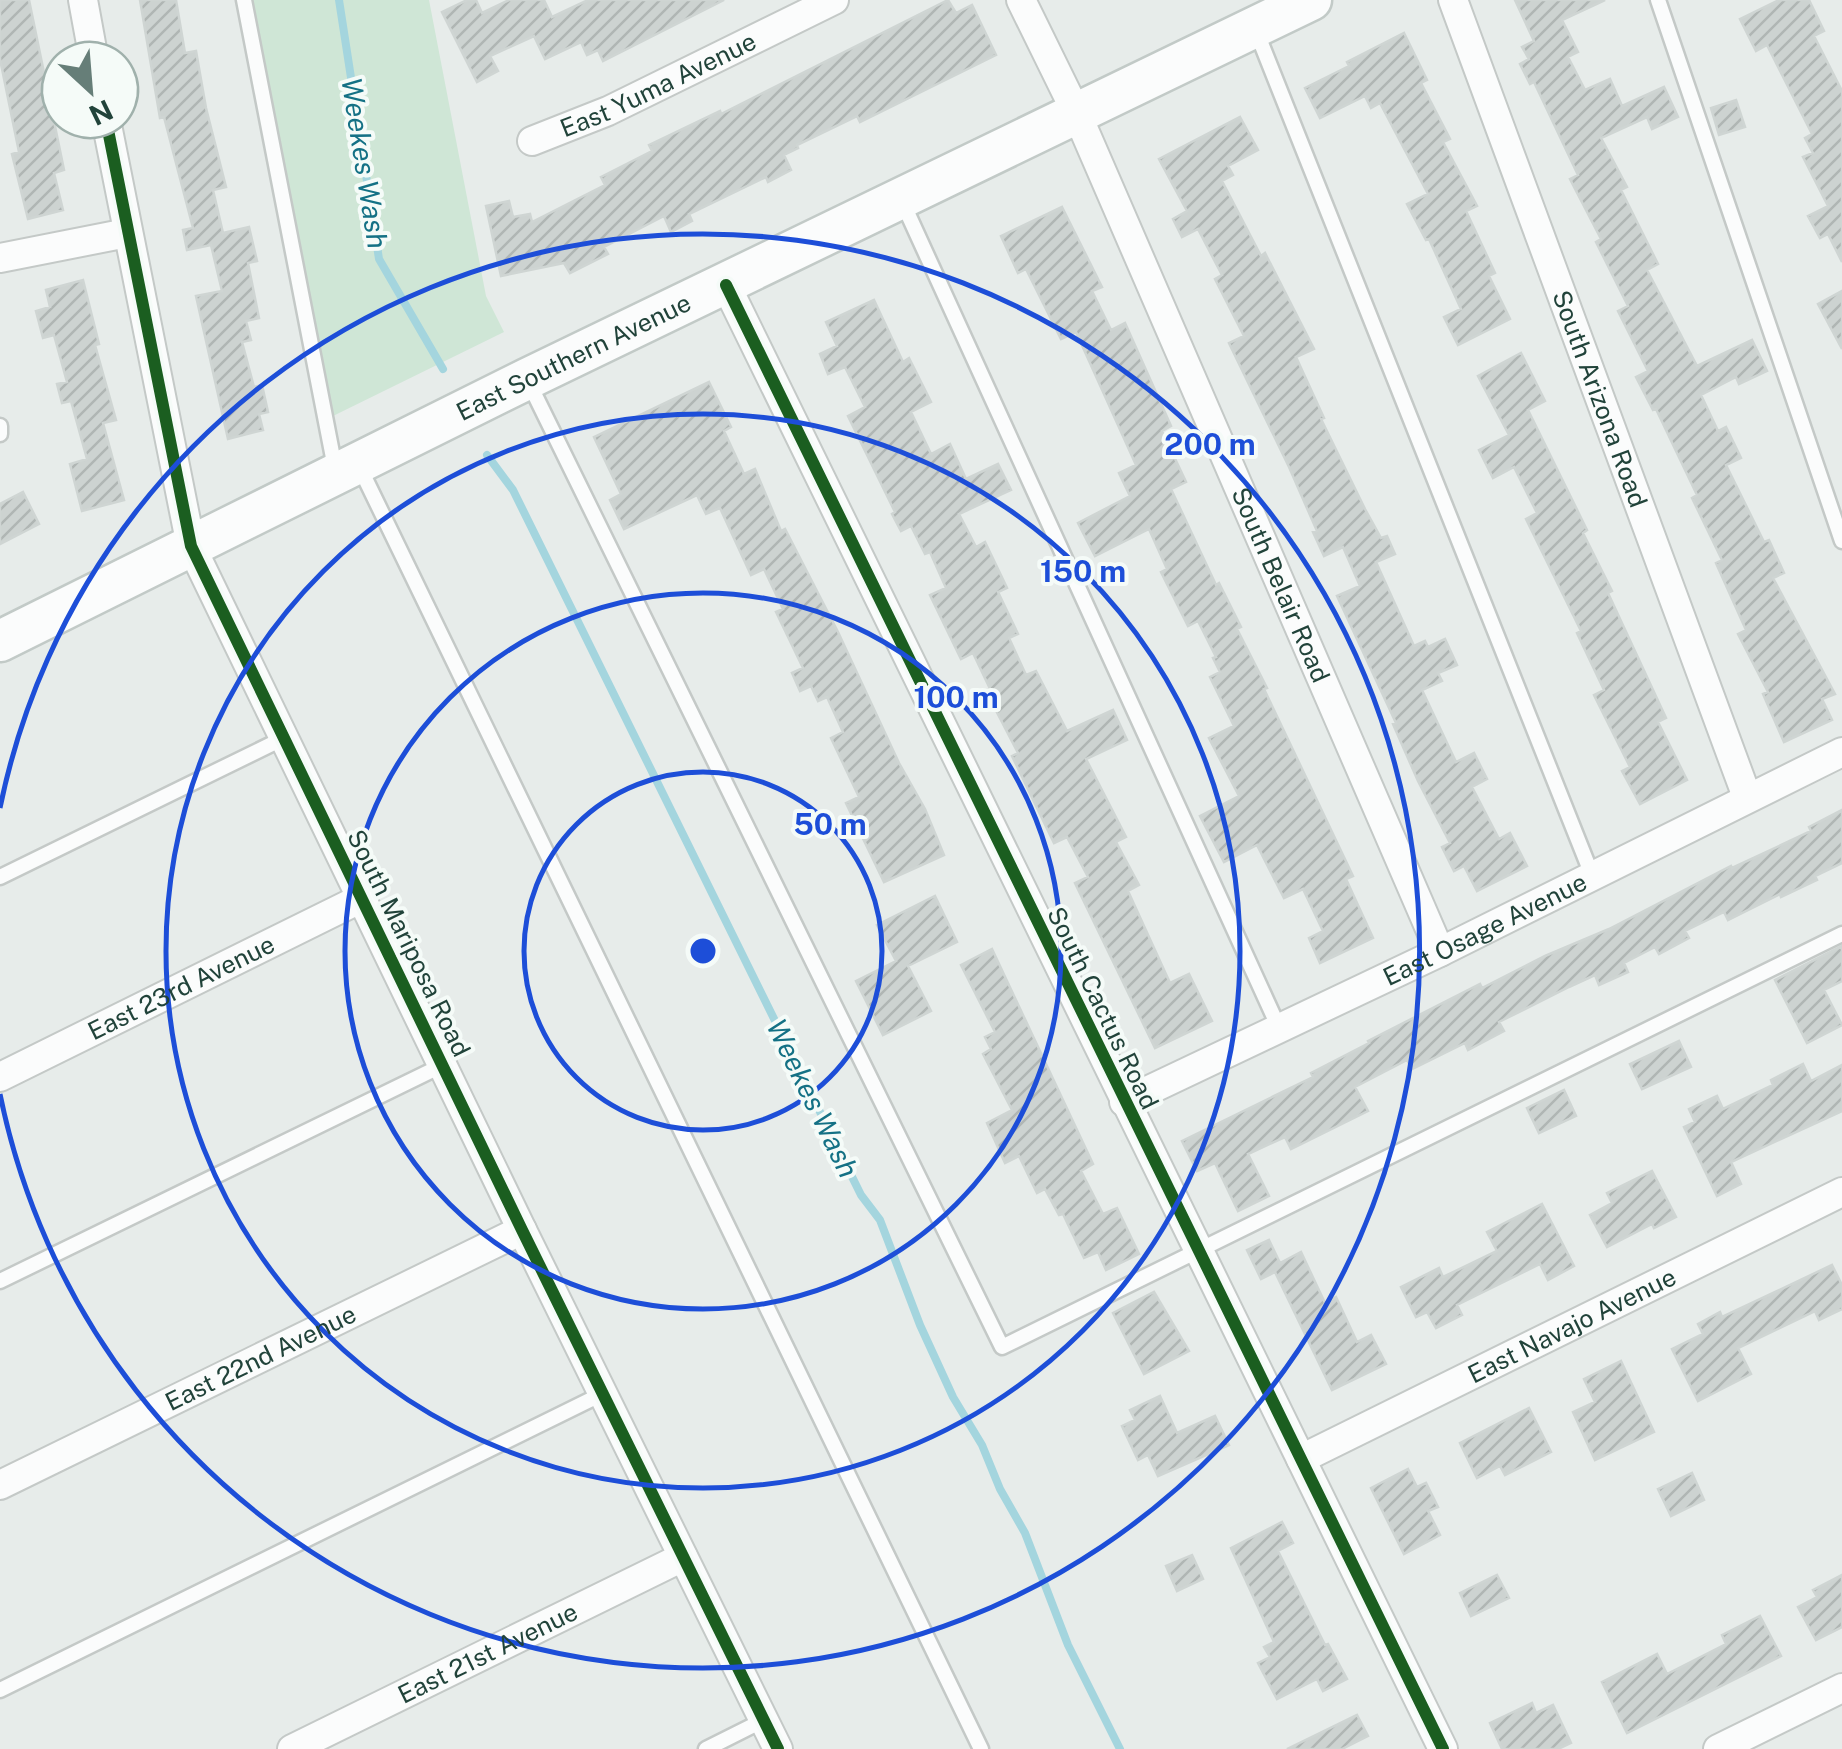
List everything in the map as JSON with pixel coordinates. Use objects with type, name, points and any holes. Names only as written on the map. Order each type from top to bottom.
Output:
[{"type":"main road","name":"East Southern Avenue","points":[[0,641],[509,388],[1311,0]]},
{"type":"street","points":[[83,0],[90,40]]},
{"type":"street","name":"East Yuma Avenue","points":[[532,142],[608,111],[834,0]]},
{"type":"street","name":"South Belair Road","points":[[1021,0],[1078,114],[1440,952]]},
{"type":"street","name":"South Arizona Road","points":[[1453,0],[1747,797]]},
{"type":"street","name":"South Mariposa Road","points":[[110,140],[191,546],[778,1749]]},
{"type":"street","points":[[0,258],[128,232]]},
{"type":"street","name":"South Cactus Road","points":[[726,285],[1444,1749]]},
{"type":"street","name":"East Osage Avenue","points":[[1124,1102],[1440,952],[1842,752]]},
{"type":"street","name":"East 23rd Avenue","points":[[0,1076],[362,898]]},
{"type":"street","name":"East Navajo Avenue","points":[[1301,1459],[1842,1192]]},
{"type":"street","name":"East 22nd Avenue","points":[[0,1485],[522,1230]]},
{"type":"street","name":"East 21st Avenue","points":[[292,1749],[683,1557]]},
{"type":"street","points":[[1718,1749],[1842,1688]]},
{"type":"lane","points":[[244,0],[347,468],[981,1749]]},
{"type":"lane","points":[[1658,0],[1842,541]]},
{"type":"lane","points":[[1255,28],[1592,875]]},
{"type":"lane","points":[[902,200],[1279,1028]]},
{"type":"lane","points":[[509,388],[1002,1346],[1842,934]]},
{"type":"lane","points":[[0,426],[0,434]]},
{"type":"lane","points":[[0,877],[284,738]]},
{"type":"lane","points":[[0,1281],[443,1066]]},
{"type":"lane","points":[[0,1690],[602,1394]]},
{"type":"lane","points":[[706,1749],[764,1720]]},
{"type":"green space","points":[[253,0],[429,0],[486,296],[504,332],[333,416]]},
{"type":"building","points":[[0,0],[29,0],[40,53],[40,140],[58,140],[64,170],[54,173],[63,210],[28,219],[12,154],[19,152],[0,59]]},
{"type":"building","points":[[140,0],[176,0],[185,53],[196,51],[226,187],[213,190],[223,233],[249,227],[257,261],[248,263],[259,318],[246,321],[251,340],[242,342],[254,387],[262,385],[268,412],[259,414],[263,430],[228,439],[196,296],[222,291],[211,245],[187,250],[183,230],[193,228],[164,117],[160,118]]},
{"type":"building","points":[[476,0],[482,13],[509,0],[544,0],[552,17],[588,0],[724,0],[603,61],[598,50],[587,55],[581,42],[545,59],[534,36],[490,56],[498,71],[477,82],[442,12]]},
{"type":"building","points":[[948,0],[956,13],[972,5],[996,55],[860,122],[857,116],[797,145],[784,155],[791,170],[768,182],[766,177],[689,214],[692,221],[671,232],[664,216],[604,247],[608,254],[570,273],[564,263],[501,276],[486,206],[509,201],[513,217],[530,214],[532,222],[605,185],[601,177],[652,151],[649,145],[720,111],[721,114]]},
{"type":"building","points":[[1515,0],[1605,0],[1562,20],[1578,52],[1568,57],[1585,90],[1610,79],[1622,106],[1664,87],[1678,117],[1652,129],[1647,117],[1601,138],[1627,187],[1621,190],[1658,264],[1647,270],[1697,366],[1752,340],[1767,371],[1739,384],[1736,377],[1701,395],[1718,431],[1726,427],[1741,458],[1726,465],[1764,542],[1769,540],[1784,573],[1773,578],[1835,694],[1822,699],[1832,720],[1784,742],[1763,694],[1768,692],[1738,634],[1746,630],[1716,563],[1722,560],[1692,498],[1697,495],[1656,409],[1653,410],[1636,377],[1648,371],[1618,311],[1628,306],[1596,242],[1601,239],[1570,179],[1578,175],[1534,82],[1530,84],[1520,64],[1529,59],[1522,47],[1534,41]]},
{"type":"building","points":[[1779,0],[1809,0],[1824,31],[1814,36],[1842,91],[1842,262],[1828,234],[1820,238],[1808,216],[1828,206],[1803,157],[1813,153],[1805,138],[1812,134],[1767,45],[1756,51],[1740,19]]},
{"type":"building","points":[[1404,33],[1427,80],[1421,83],[1450,139],[1443,142],[1477,206],[1466,211],[1495,273],[1489,276],[1510,319],[1458,345],[1444,317],[1461,309],[1429,239],[1426,240],[1407,204],[1428,194],[1380,103],[1371,108],[1365,96],[1320,118],[1305,88]]},
{"type":"building","points":[[1736,100],[1745,127],[1719,135],[1711,108]]},
{"type":"building","points":[[1240,117],[1258,150],[1228,166],[1233,175],[1222,181],[1261,256],[1265,253],[1314,349],[1296,357],[1365,509],[1381,538],[1387,536],[1395,554],[1376,562],[1414,646],[1425,641],[1428,647],[1445,639],[1457,665],[1438,673],[1442,681],[1422,690],[1456,762],[1474,753],[1487,779],[1472,787],[1499,839],[1510,833],[1527,866],[1477,891],[1464,866],[1454,871],[1442,847],[1450,843],[1418,781],[1393,724],[1396,723],[1337,596],[1360,586],[1343,547],[1324,556],[1289,467],[1229,343],[1244,336],[1215,279],[1222,275],[1198,229],[1182,237],[1173,219],[1187,211],[1159,159]]},
{"type":"building","points":[[1062,207],[1102,287],[1092,291],[1111,330],[1125,323],[1171,426],[1162,431],[1186,482],[1171,489],[1216,585],[1219,583],[1241,627],[1237,629],[1353,876],[1346,879],[1373,938],[1320,963],[1309,938],[1323,931],[1303,889],[1284,898],[1257,845],[1224,862],[1200,816],[1239,796],[1209,738],[1234,726],[1210,677],[1220,672],[1213,658],[1216,657],[1198,621],[1188,626],[1161,572],[1167,569],[1149,529],[1095,556],[1078,523],[1130,496],[1119,473],[1136,465],[1076,332],[1061,339],[1026,269],[1018,273],[1001,236]]},
{"type":"building","points":[[83,280],[99,344],[95,345],[116,420],[103,423],[124,500],[82,511],[70,464],[87,459],[71,401],[62,403],[57,384],[67,382],[54,335],[43,338],[36,311],[50,307],[46,290]]},
{"type":"building","points":[[1842,291],[1842,349],[1818,304]]},
{"type":"building","points":[[874,300],[903,362],[909,358],[931,402],[911,412],[931,454],[950,444],[966,479],[998,464],[1011,490],[959,514],[976,547],[985,542],[1007,588],[998,592],[1018,634],[1009,638],[1026,675],[1036,671],[1067,731],[1113,710],[1127,740],[1086,759],[1126,837],[1116,842],[1139,885],[1128,891],[1170,983],[1189,974],[1212,1021],[1155,1048],[1075,883],[1088,877],[1067,837],[1054,843],[1012,756],[1018,753],[988,695],[992,693],[973,653],[961,659],[930,595],[946,588],[930,552],[925,554],[911,526],[901,531],[892,514],[895,512],[848,416],[865,407],[845,367],[828,374],[820,354],[837,346],[826,322]]},
{"type":"building","points":[[1521,353],[1545,401],[1528,410],[1587,530],[1583,533],[1612,591],[1608,593],[1666,718],[1658,722],[1687,780],[1640,804],[1622,771],[1630,767],[1594,695],[1604,690],[1577,633],[1581,631],[1526,519],[1537,513],[1514,467],[1493,478],[1479,450],[1509,435],[1478,376]]},
{"type":"building","points":[[709,382],[731,427],[724,431],[744,474],[755,469],[781,531],[785,529],[838,632],[944,855],[884,882],[846,803],[859,797],[831,738],[843,732],[827,697],[818,701],[811,686],[800,691],[792,673],[803,668],[776,612],[783,609],[764,569],[751,575],[720,508],[706,514],[697,495],[624,529],[610,500],[621,494],[594,437]]},
{"type":"building","points":[[23,492],[39,524],[0,544],[0,504]]},
{"type":"building","points":[[1842,810],[1842,863],[1815,876],[1817,880],[1728,920],[1724,912],[1685,931],[1689,938],[1659,954],[1655,947],[1624,963],[1628,972],[1599,985],[1595,975],[1569,987],[1499,1022],[1504,1031],[1468,1050],[1465,1043],[1412,1069],[1407,1060],[1355,1087],[1368,1111],[1291,1149],[1285,1137],[1248,1154],[1269,1196],[1238,1211],[1215,1163],[1197,1171],[1182,1141],[1313,1077],[1311,1073],[1368,1041],[1480,984],[1482,988],[1609,929],[1731,866],[1811,831],[1809,827]]},
{"type":"building","points":[[935,896],[957,942],[908,966],[931,1011],[883,1035],[856,981],[896,961],[877,925]]},
{"type":"building","points":[[1842,946],[1842,981],[1824,990],[1842,1025],[1807,1043],[1775,980]]},
{"type":"building","points":[[992,949],[1093,1164],[1081,1171],[1103,1214],[1117,1208],[1139,1254],[1106,1270],[1098,1252],[1084,1258],[1063,1214],[1059,1215],[1045,1189],[1037,1193],[1019,1156],[1005,1163],[987,1123],[1012,1110],[983,1054],[991,1049],[985,1037],[995,1032],[961,965]]},
{"type":"building","points":[[1679,1041],[1691,1067],[1642,1089],[1630,1064]]},
{"type":"building","points":[[1803,1064],[1811,1081],[1842,1065],[1842,1111],[1731,1162],[1741,1184],[1717,1196],[1684,1127],[1695,1122],[1689,1109],[1717,1096],[1723,1109],[1773,1085],[1771,1080]]},
{"type":"building","points":[[1564,1090],[1576,1116],[1539,1133],[1527,1108]]},
{"type":"building","points":[[1652,1171],[1676,1217],[1654,1228],[1652,1224],[1607,1247],[1590,1215],[1612,1203],[1607,1193]]},
{"type":"building","points":[[1542,1204],[1574,1266],[1548,1280],[1540,1264],[1457,1305],[1462,1315],[1436,1328],[1427,1312],[1416,1317],[1401,1287],[1439,1268],[1443,1277],[1497,1251],[1487,1232]]},
{"type":"building","points":[[1269,1240],[1280,1263],[1301,1252],[1325,1303],[1336,1297],[1357,1342],[1371,1335],[1386,1364],[1332,1390],[1275,1272],[1261,1279],[1247,1250]]},
{"type":"building","points":[[1832,1265],[1842,1285],[1842,1309],[1819,1320],[1815,1311],[1738,1348],[1751,1374],[1698,1401],[1672,1349],[1703,1334],[1698,1324],[1720,1312],[1722,1317]]},
{"type":"building","points":[[1154,1292],[1189,1351],[1144,1374],[1113,1313]]},
{"type":"building","points":[[1621,1361],[1654,1432],[1595,1460],[1573,1412],[1595,1402],[1584,1379]]},
{"type":"building","points":[[1160,1396],[1177,1433],[1215,1416],[1229,1445],[1158,1476],[1148,1455],[1138,1460],[1122,1426],[1135,1420],[1130,1410]]},
{"type":"building","points":[[1529,1408],[1551,1452],[1505,1475],[1500,1466],[1477,1478],[1460,1443]]},
{"type":"building","points":[[1408,1469],[1417,1487],[1426,1483],[1438,1507],[1428,1511],[1440,1535],[1404,1554],[1371,1488]]},
{"type":"building","points":[[1692,1473],[1704,1500],[1671,1516],[1658,1489]]},
{"type":"building","points":[[1282,1522],[1293,1543],[1278,1551],[1325,1645],[1328,1644],[1347,1679],[1323,1691],[1317,1679],[1277,1699],[1258,1663],[1270,1657],[1264,1647],[1274,1642],[1231,1548]]},
{"type":"building","points":[[1192,1555],[1203,1579],[1177,1591],[1166,1566]]},
{"type":"building","points":[[1497,1575],[1509,1598],[1471,1616],[1460,1593]]},
{"type":"building","points":[[1842,1575],[1842,1627],[1816,1640],[1798,1607],[1817,1597],[1813,1590]]},
{"type":"building","points":[[1760,1616],[1781,1656],[1627,1733],[1602,1682],[1657,1654],[1667,1674],[1726,1644],[1722,1635]]},
{"type":"building","points":[[1532,1703],[1536,1713],[1553,1705],[1571,1743],[1558,1749],[1502,1749],[1490,1723]]},
{"type":"building","points":[[1357,1715],[1368,1736],[1342,1749],[1287,1749]]},
{"type":"waterway","name":"Weekes Wash","points":[[339,0],[379,259],[443,369]]},
{"type":"waterway","name":"Weekes Wash","points":[[487,455],[513,490],[861,1195],[880,1220],[920,1325],[1025,1533],[1068,1645],[1120,1749]]},
{"type":"cycle path","points":[[110,140],[191,546],[778,1749]]},
{"type":"cycle path","points":[[726,285],[1443,1749]]}]
